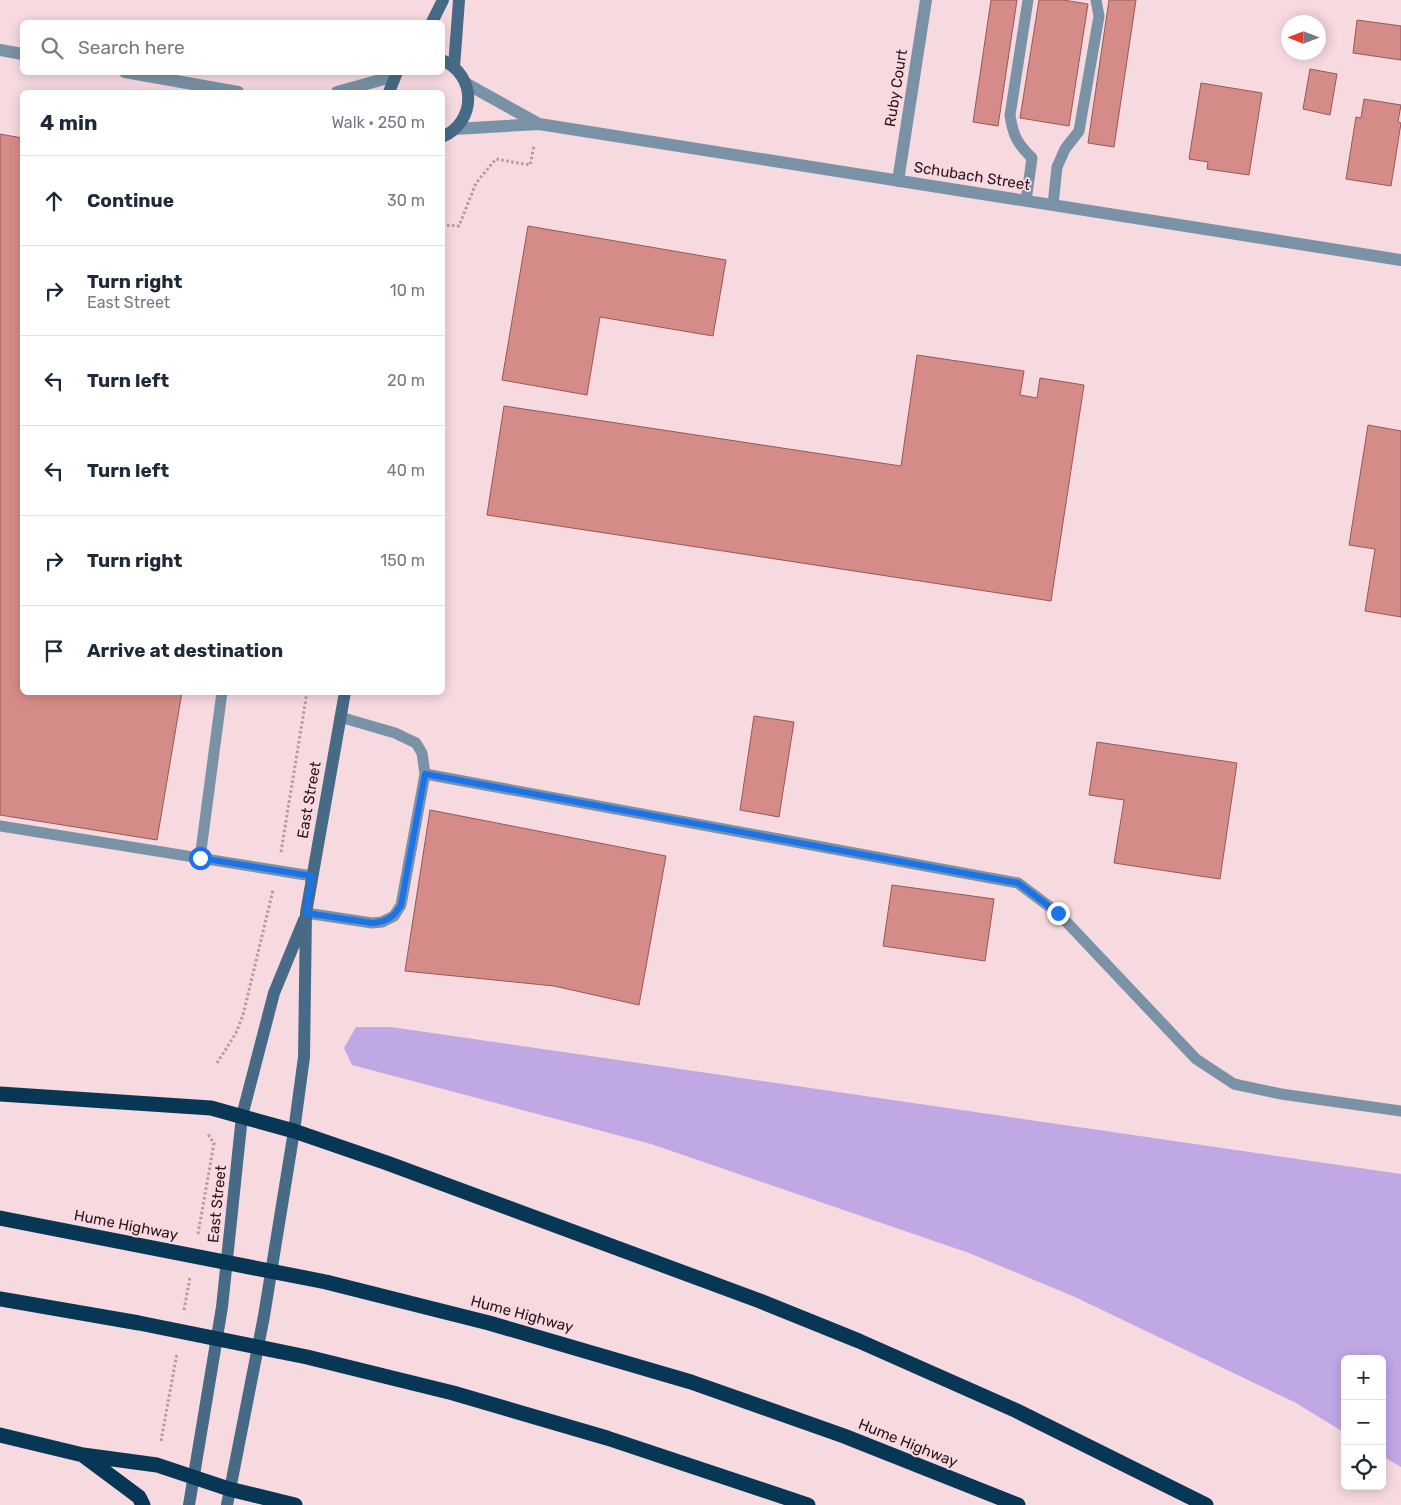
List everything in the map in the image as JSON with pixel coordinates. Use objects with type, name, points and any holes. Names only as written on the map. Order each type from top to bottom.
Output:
[{"type":"highway","points":[[0,1094],[211,1108],[294,1131],[387,1163],[751,1297],[1017,1411],[1206,1505]]},
{"type":"highway","name":"Hume Highway","points":[[0,1218],[326,1282],[489,1323],[691,1382],[844,1436],[1018,1505]]},
{"type":"highway","points":[[0,1299],[139,1323],[307,1358],[453,1393],[598,1435],[808,1505]]},
{"type":"highway","points":[[0,1435],[83,1455],[157,1465],[229,1489],[295,1505]]},
{"type":"highway","points":[[83,1455],[139,1497],[143,1505]]},
{"type":"main road","points":[[433,20],[443,0]]},
{"type":"main road","points":[[454,66],[458,0]]},
{"type":"main road","points":[[445,62],[454,66],[462,75],[467,84],[469,96],[468,109],[463,120],[455,129],[445,135]]},
{"type":"main road","points":[[390,90],[396,75]]},
{"type":"main road","name":"East Street","points":[[226,1505],[264,1316],[294,1131],[304,1057],[306,913],[344,695]]},
{"type":"main road","name":"East Street","points":[[190,1505],[193,1477],[222,1307],[242,1116],[274,993],[306,913]]},
{"type":"street","name":"Ruby Court","points":[[898,182],[926,0]]},
{"type":"street","points":[[0,50],[20,54]]},
{"type":"street","points":[[142,75],[227,90]]},
{"type":"street","points":[[344,90],[393,75]]},
{"type":"street","name":"Schubach Street","points":[[467,84],[539,124]]},
{"type":"street","name":"Schubach Street","points":[[455,129],[539,124],[1401,260]]},
{"type":"lane","points":[[1026,201],[1032,158],[1018,144],[1013,132],[1010,115],[1028,0]]},
{"type":"lane","points":[[1053,205],[1057,167],[1065,148],[1078,131],[1098,16],[1096,0]]},
{"type":"lane","points":[[200,858],[222,695]]},
{"type":"lane","points":[[306,913],[372,923],[382,922],[394,916],[401,905],[425,774],[422,753],[416,743],[395,733],[340,717]]},
{"type":"lane","points":[[425,774],[1018,883],[1058,913],[1196,1059],[1234,1084],[1281,1094],[1401,1111]]},
{"type":"lane","points":[[0,826],[312,876]]},
{"type":"path","points":[[445,225],[459,226],[476,183],[496,159],[530,165],[539,124]]},
{"type":"path","points":[[197,1239],[214,1143],[207,1134]]},
{"type":"path","points":[[183,1316],[192,1268]]},
{"type":"path","points":[[161,1441],[178,1345]]},
{"type":"shaded area","points":[[356,1027],[391,1027],[1401,1174],[1401,1467],[1386,1458],[1386,1355],[1341,1355],[1341,1431],[1296,1403],[1075,1297],[969,1253],[651,1144],[352,1065],[344,1048]]},
{"type":"building","points":[[991,0],[1017,0],[998,126],[973,122]]},
{"type":"building","points":[[1039,0],[1063,0],[1088,4],[1069,126],[1020,118]]},
{"type":"building","points":[[1109,0],[1136,0],[1114,147],[1088,143]]},
{"type":"building","points":[[1357,20],[1401,26],[1401,60],[1353,53]]},
{"type":"building","points":[[1310,69],[1337,74],[1330,115],[1303,109]]},
{"type":"building","points":[[1201,83],[1262,93],[1249,175],[1207,169],[1208,162],[1189,159]]},
{"type":"building","points":[[1364,99],[1401,105],[1398,122],[1401,123],[1391,186],[1346,179],[1356,117],[1361,118]]},
{"type":"building","points":[[0,134],[20,138],[20,695],[181,695],[157,840],[0,815]]},
{"type":"building","points":[[528,226],[726,260],[713,336],[600,317],[587,395],[502,380]]},
{"type":"building","points":[[917,355],[1024,371],[1020,395],[1037,398],[1040,378],[1084,385],[1051,601],[487,515],[504,406],[901,466]]},
{"type":"building","points":[[1368,425],[1401,431],[1401,617],[1365,611],[1375,549],[1349,545]]},
{"type":"building","points":[[754,716],[794,722],[779,817],[740,810]]},
{"type":"building","points":[[1097,742],[1237,763],[1220,879],[1114,863],[1124,800],[1089,795]]},
{"type":"building","points":[[430,810],[666,856],[639,1005],[554,986],[405,971]]},
{"type":"building","points":[[892,885],[994,899],[985,961],[883,946]]},
{"type":"route","points":[[200,858],[312,876],[306,913],[372,923],[382,922],[394,916],[401,905],[425,774],[1018,883],[1058,913]]}]
